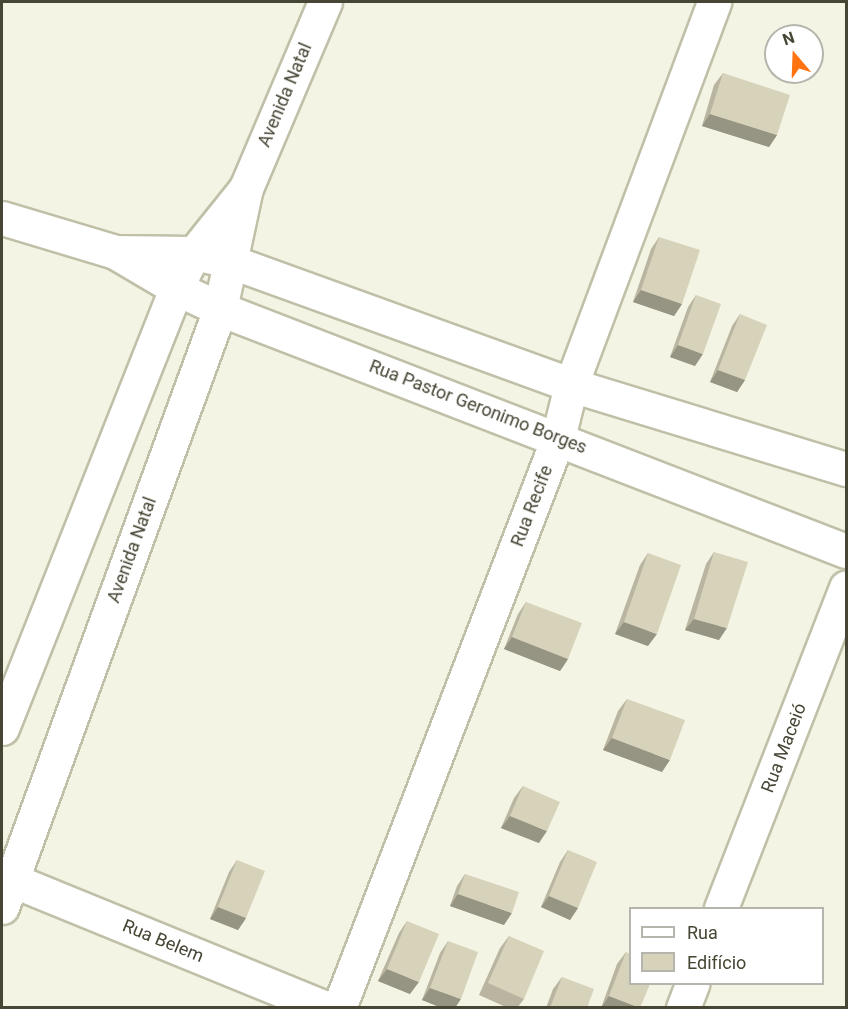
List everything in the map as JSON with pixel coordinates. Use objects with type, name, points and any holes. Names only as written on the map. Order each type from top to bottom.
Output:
[{"type":"street","name":"Avenida Natal","points":[[5,888],[220,309],[232,262],[246,188],[325,2]]},
{"type":"street","name":"Rua Recife","points":[[339,1008],[558,438],[571,385],[714,2]]},
{"type":"street","name":"Avenida Natal","points":[[2,728],[176,288],[194,254],[246,188]]},
{"type":"street","name":"Rua Pastor Geronimo Borges","points":[[2,218],[115,252],[176,288],[220,309],[846,550]]},
{"type":"street","name":"Rua Pastor Geronimo Borges","points":[[115,252],[194,254],[232,262],[571,385],[846,469]]},
{"type":"street","name":"Rua Maceió","points":[[722,907],[846,587]]},
{"type":"street","name":"Rua Belem","points":[[5,888],[325,1008]]},
{"type":"street","points":[[683,1008],[692,985]]},
{"type":"building","points":[[723,73],[790,95],[777,135],[710,114]]},
{"type":"building","points":[[659,237],[700,250],[682,304],[641,290]]},
{"type":"building","points":[[696,295],[721,304],[703,354],[678,345]]},
{"type":"building","points":[[740,314],[767,325],[745,380],[718,370]]},
{"type":"building","points":[[714,552],[748,562],[727,628],[694,619]]},
{"type":"building","points":[[648,553],[681,565],[657,634],[624,622]]},
{"type":"building","points":[[526,602],[582,623],[568,659],[512,637]]},
{"type":"building","points":[[627,699],[685,720],[670,760],[612,738]]},
{"type":"building","points":[[523,786],[560,802],[547,831],[510,816]]},
{"type":"building","points":[[568,850],[597,862],[578,908],[549,896]]},
{"type":"building","points":[[237,860],[265,871],[246,918],[218,907]]},
{"type":"building","points":[[465,874],[519,892],[512,913],[458,894]]},
{"type":"building","points":[[407,921],[439,934],[419,982],[387,969]]},
{"type":"building","points":[[509,936],[544,951],[524,999],[488,983]]},
{"type":"building","points":[[448,941],[478,952],[461,999],[430,988]]},
{"type":"building","points":[[626,952],[629,954],[629,985],[650,985],[640,1008],[609,996]]},
{"type":"building","points":[[562,977],[594,989],[587,1008],[550,1008]]}]
